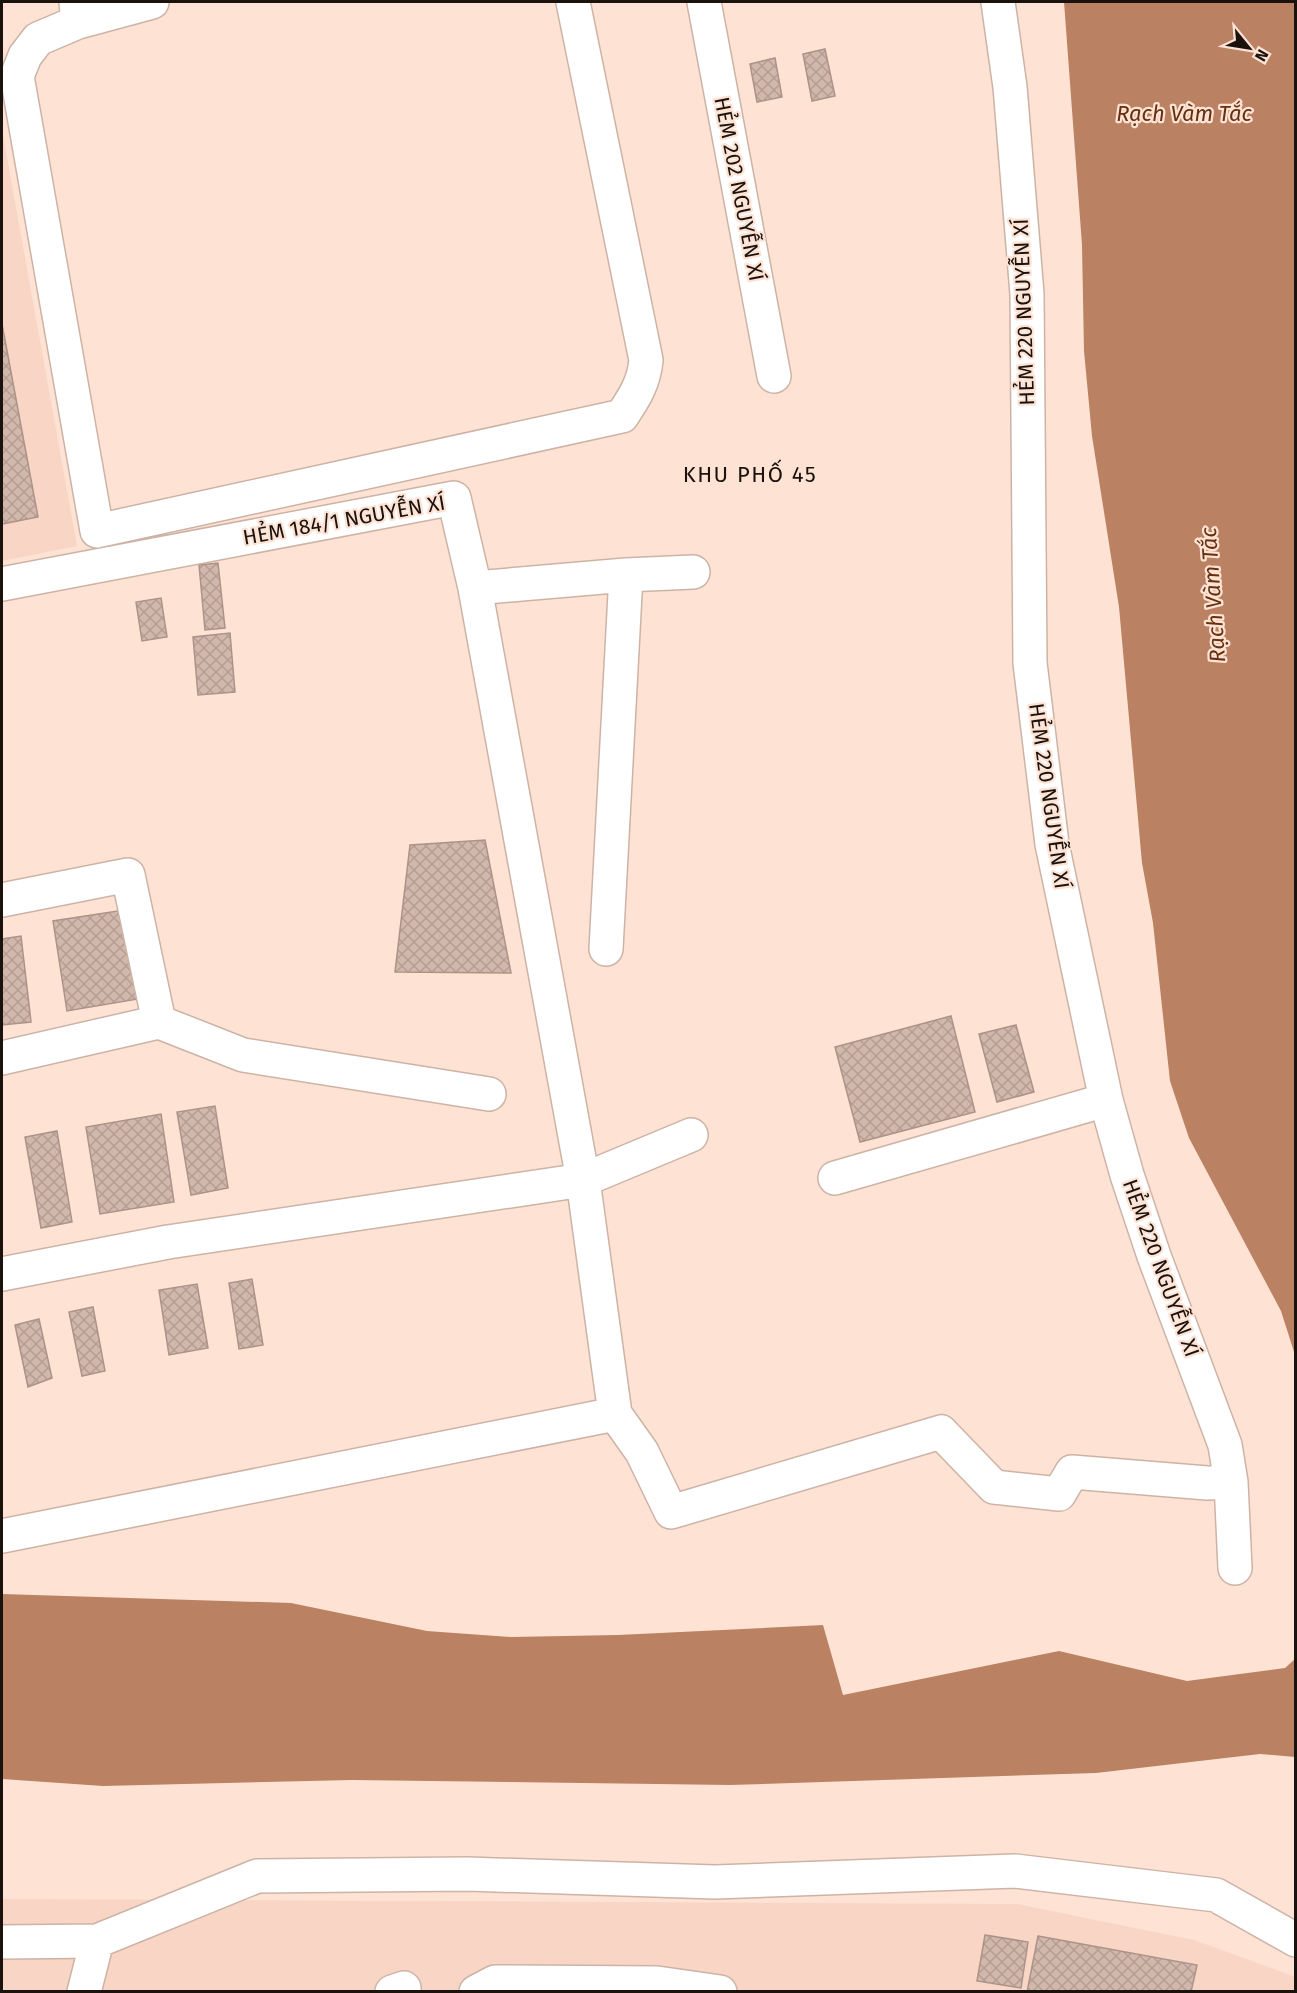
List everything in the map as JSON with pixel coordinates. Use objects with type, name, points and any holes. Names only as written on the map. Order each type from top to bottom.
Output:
[{"type":"street","points":[[152,2],[77,12],[38,39],[25,56],[16,76],[97,531],[622,416],[640,388],[645,374],[646,360],[573,2]]},
{"type":"street","name":"HẺM 202 NGUYỄN XÍ","points":[[704,2],[774,376]]},
{"type":"street","name":"HẺM 220 NGUYỄN XÍ","points":[[998,2],[1010,87],[1027,294],[1030,663],[1052,844],[1106,1100],[1127,1175],[1154,1256],[1225,1445],[1232,1482],[1235,1568]]},
{"type":"street","name":"HẺM 184/1 NGUYỄN XÍ","points":[[2,584],[454,498],[475,588]]},
{"type":"street","points":[[693,572],[626,574],[475,588],[584,1180],[615,1414],[642,1452],[670,1512],[941,1432],[994,1487],[1059,1494],[1072,1472],[1207,1483],[1232,1482]]},
{"type":"street","points":[[606,949],[626,574]]},
{"type":"street","points":[[2,900],[128,875],[159,1022]]},
{"type":"street","points":[[2,1058],[159,1022],[243,1055],[489,1094]]},
{"type":"street","points":[[835,1178],[1106,1100]]},
{"type":"street","points":[[2,1274],[168,1242],[584,1180],[691,1135]]},
{"type":"street","points":[[2,1536],[615,1414]]},
{"type":"street","points":[[2,1942],[97,1941],[257,1876],[467,1874],[715,1882],[1015,1871],[1215,1896],[1296,1940]]},
{"type":"street","points":[[84,1992],[97,1941]]},
{"type":"street","points":[[476,1992],[495,1982],[507,1982],[657,1983],[720,1992]]},
{"type":"street","points":[[392,1992],[404,1988],[404,1992]]},
{"type":"shaded area","points":[[2,130],[77,546],[2,561]]},
{"type":"shaded area","points":[[2,1899],[1017,1904],[1194,1940],[1296,1977],[1295,1992],[2,1992]]},
{"type":"water","name":"Rạch Vàm Tắc","points":[[1064,2],[1295,2],[1295,1355],[1281,1311],[1189,1138],[1170,1081],[1153,923],[1142,863],[1119,607],[1092,436],[1084,351],[1082,245]]},
{"type":"water","points":[[2,1594],[291,1603],[427,1631],[511,1637],[618,1635],[823,1625],[843,1695],[1059,1651],[1187,1681],[1285,1668],[1295,1659],[1295,1757],[1260,1754],[1096,1773],[730,1785],[352,1780],[103,1786],[2,1779]]},
{"type":"building","points":[[825,49],[835,96],[812,101],[803,54]]},
{"type":"building","points":[[775,58],[782,97],[757,102],[750,64]]},
{"type":"building","points":[[2,324],[38,517],[2,524]]},
{"type":"building","points":[[218,563],[225,628],[205,630],[199,565]]},
{"type":"building","points":[[161,598],[167,637],[142,641],[136,602]]},
{"type":"building","points":[[230,633],[235,692],[198,695],[193,637]]},
{"type":"building","points":[[485,840],[511,973],[395,972],[410,845]]},
{"type":"building","points":[[124,910],[138,999],[67,1011],[53,921]]},
{"type":"building","points":[[21,936],[31,1022],[2,1025],[2,939]]},
{"type":"building","points":[[951,1016],[975,1112],[860,1142],[835,1047]]},
{"type":"building","points":[[1016,1025],[1034,1092],[997,1102],[979,1034]]},
{"type":"building","points":[[215,1106],[228,1188],[191,1195],[177,1112]]},
{"type":"building","points":[[161,1114],[174,1202],[100,1214],[86,1127]]},
{"type":"building","points":[[57,1131],[72,1222],[41,1228],[25,1137]]},
{"type":"building","points":[[252,1279],[263,1345],[239,1349],[229,1283]]},
{"type":"building","points":[[197,1284],[208,1348],[169,1355],[159,1290]]},
{"type":"building","points":[[93,1307],[105,1371],[82,1376],[69,1312]]},
{"type":"building","points":[[39,1319],[52,1378],[28,1387],[15,1325]]},
{"type":"building","points":[[985,1935],[1028,1942],[1021,1988],[977,1981]]},
{"type":"building","points":[[1038,1936],[1197,1965],[1191,1992],[1027,1992]]},
{"type":"district","name":"KHU PHỐ 45","points":[[750,474]]}]
